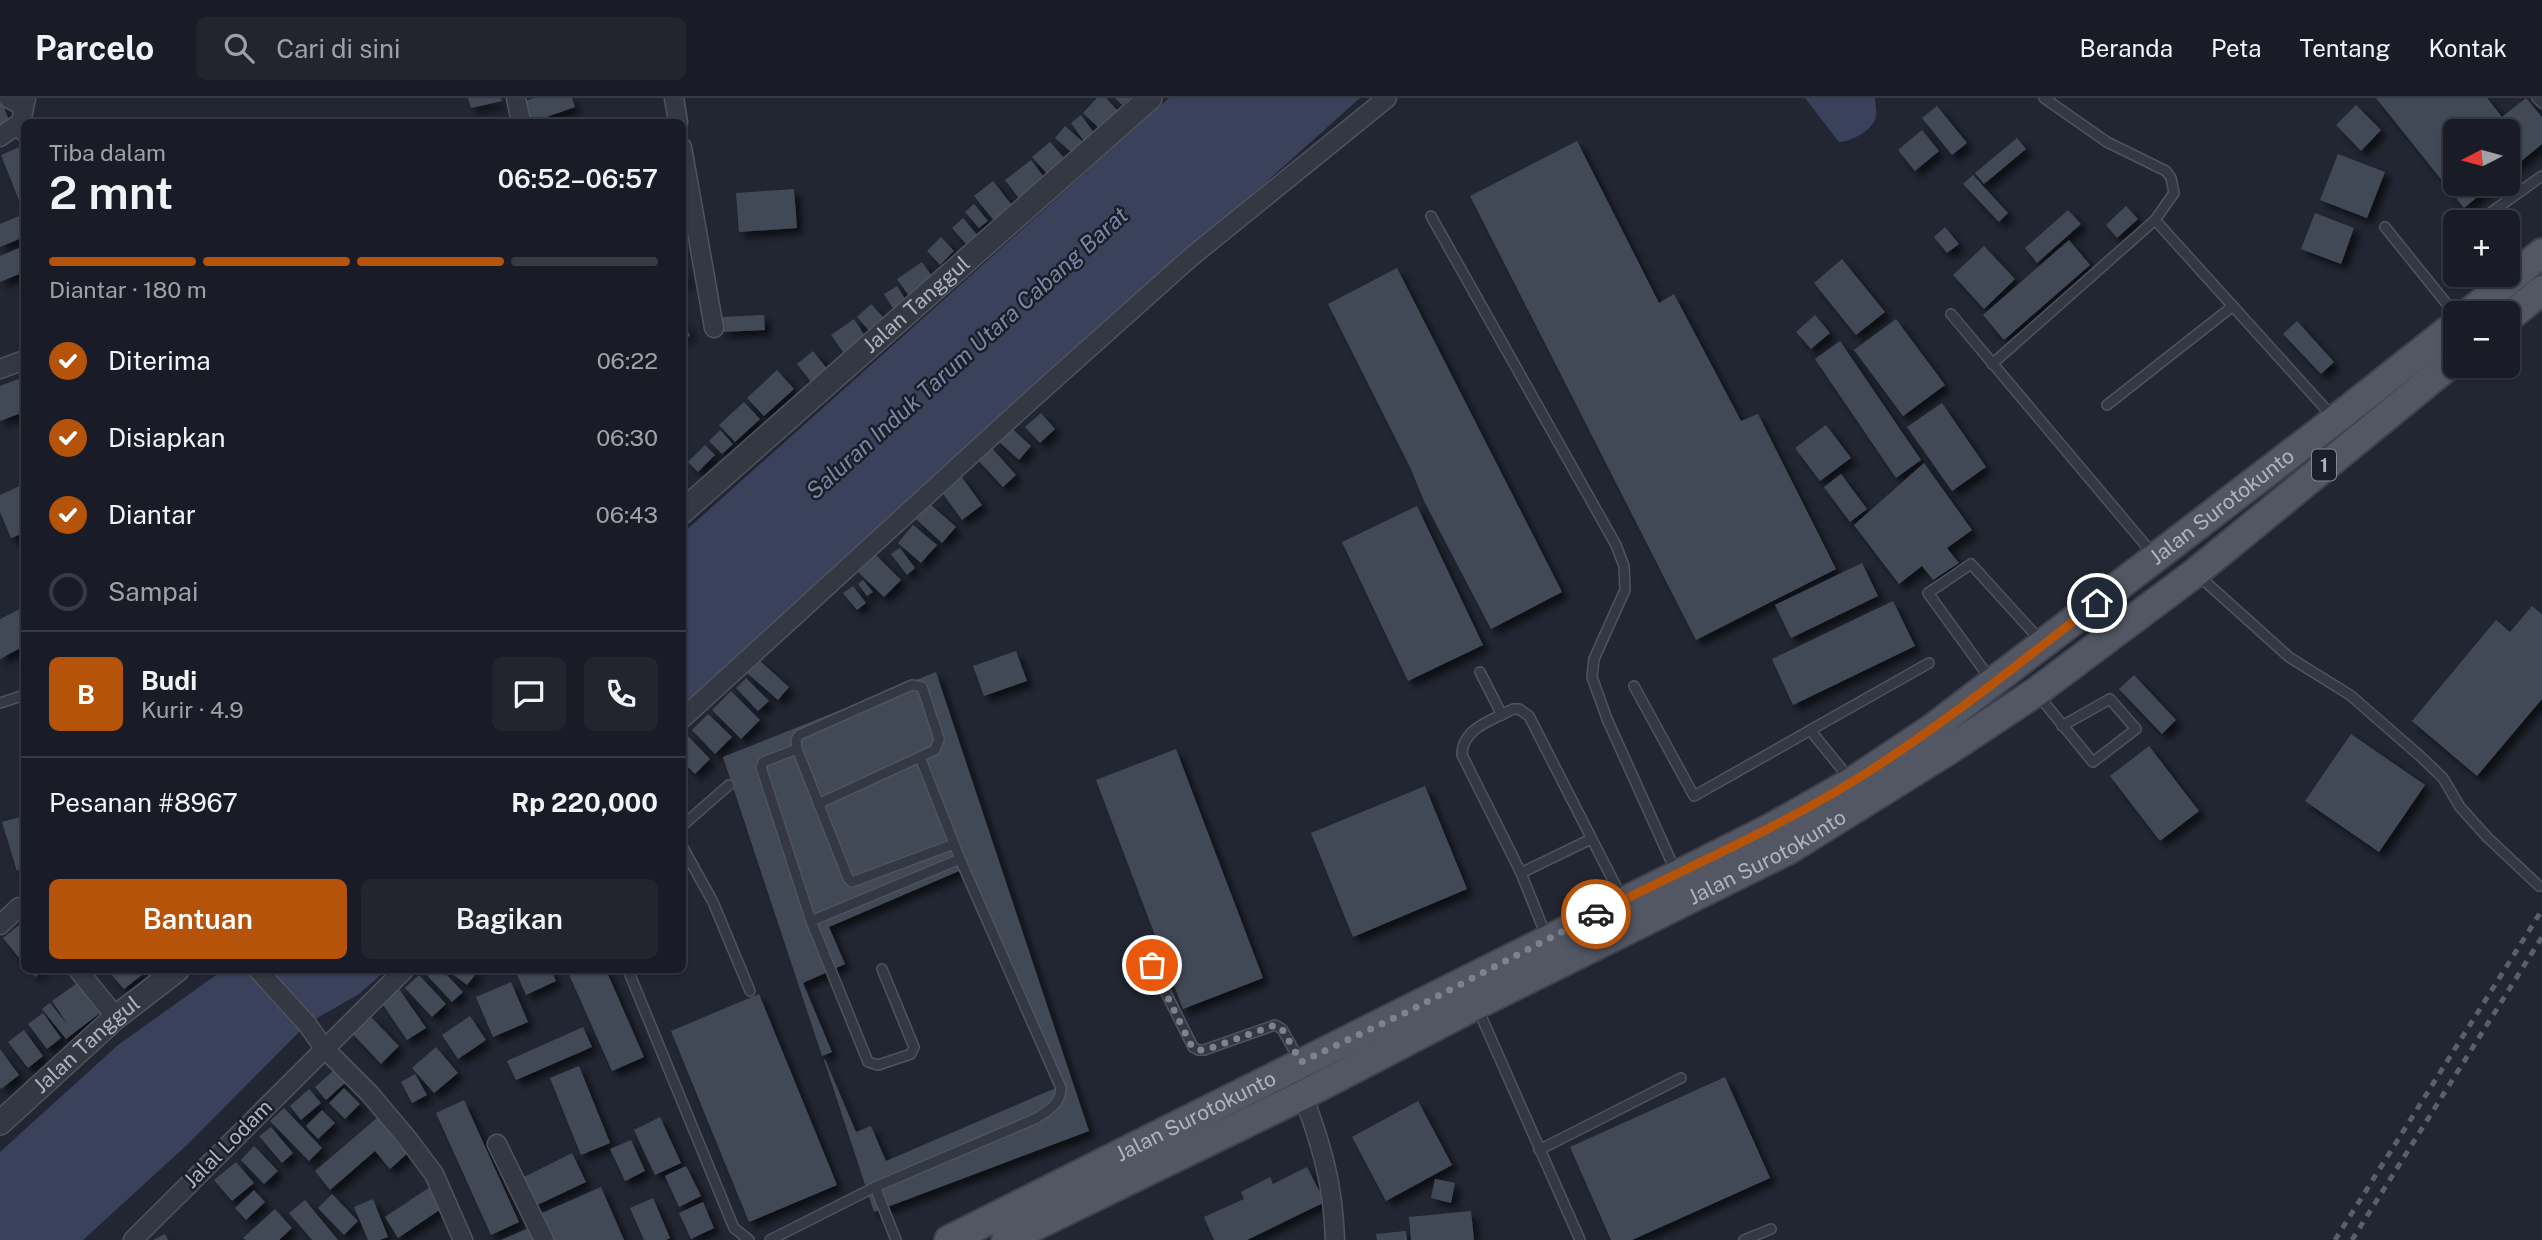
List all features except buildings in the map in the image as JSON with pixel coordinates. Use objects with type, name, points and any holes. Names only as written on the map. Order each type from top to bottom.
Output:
[{"type":"main road","points":[[2484,301],[2542,253]]},
{"type":"main road","points":[[2520,308],[2542,290]]},
{"type":"main road","name":"Jalan Surotokunto","points":[[1006,1240],[1303,1095],[1476,1005],[1623,900],[1684,887],[1773,827],[1852,782],[1993,684],[2443,335]]},
{"type":"main road","name":"Jalan Surotokunto","points":[[949,1240],[1301,1062],[1411,1010],[1553,952],[1684,887],[1788,850],[2036,692],[2195,573],[2443,370]]},
{"type":"street","points":[[516,98],[520,119]]},
{"type":"street","points":[[674,98],[678,119]]},
{"type":"street","name":"Jalan Tanggul","points":[[686,508],[1150,98]]},
{"type":"street","points":[[686,715],[1191,257],[1387,98]]},
{"type":"street","points":[[0,137],[21,112]]},
{"type":"street","points":[[686,170],[714,328]]},
{"type":"street","points":[[0,369],[21,361]]},
{"type":"street","points":[[0,925],[21,907]]},
{"type":"street","points":[[80,973],[116,1017]]},
{"type":"street","name":"Jalan Tanggul","points":[[0,1122],[116,1017],[173,973]]},
{"type":"street","points":[[261,973],[307,1024],[324,1048],[369,1093],[434,1174],[463,1240]]},
{"type":"street","name":"Jalal Lodam","points":[[133,1240],[401,973]]},
{"type":"street","points":[[1303,1095],[1325,1154],[1334,1205],[1335,1240]]},
{"type":"street","points":[[497,1143],[544,1240]]},
{"type":"lane","points":[[1992,364],[2155,220],[2174,194],[2171,178],[2166,171],[2107,142],[2044,98]]},
{"type":"lane","points":[[2538,98],[2542,103]]},
{"type":"lane","points":[[2494,210],[2542,176]]},
{"type":"lane","points":[[1431,216],[1616,545],[1624,566],[1625,590],[1594,659],[1592,677],[1607,719],[1684,887]]},
{"type":"lane","points":[[2155,220],[2335,421]]},
{"type":"lane","points":[[2385,227],[2445,301]]},
{"type":"lane","points":[[2107,405],[2233,306]]},
{"type":"lane","points":[[1951,314],[2156,558]]},
{"type":"lane","points":[[1993,684],[1928,593],[1971,564],[2044,645]]},
{"type":"lane","points":[[2195,573],[2289,657],[2350,695],[2420,756],[2443,778],[2460,807],[2487,838],[2539,886]]},
{"type":"lane","points":[[1634,686],[1694,796],[1929,663]]},
{"type":"lane","points":[[1480,672],[1502,715]]},
{"type":"lane","points":[[818,804],[935,750],[939,739],[922,687],[915,685],[799,735],[796,749],[818,804],[848,878],[852,882],[954,844]]},
{"type":"lane","points":[[2036,692],[2062,726],[2093,762],[2136,729],[2110,699],[2062,726]]},
{"type":"lane","points":[[0,703],[21,696]]},
{"type":"lane","points":[[1553,952],[1521,873],[1462,755],[1464,741],[1469,733],[1513,709],[1519,709],[1529,716],[1623,900]]},
{"type":"lane","points":[[1810,730],[1852,782]]},
{"type":"lane","points":[[796,749],[763,762],[761,767],[811,921],[868,1062],[874,1065],[911,1054],[914,1047],[882,970]]},
{"type":"lane","points":[[770,1240],[875,1187],[1037,1118],[1055,1106],[1061,1097],[1061,1087],[960,859],[920,758]]},
{"type":"lane","points":[[686,823],[729,785]]},
{"type":"lane","points":[[1521,873],[1591,839]]},
{"type":"lane","points":[[686,853],[713,902],[750,991]]},
{"type":"lane","points":[[811,921],[960,859]]},
{"type":"lane","points":[[1142,945],[1192,1047],[1205,1050],[1275,1025],[1282,1029],[1301,1062]]},
{"type":"lane","points":[[629,973],[734,1228],[750,1240]]},
{"type":"lane","points":[[1476,1005],[1580,1240]]},
{"type":"lane","points":[[1539,1150],[1681,1078]]},
{"type":"lane","points":[[875,1187],[896,1240]]},
{"type":"lane","points":[[1744,1240],[1772,1229]]},
{"type":"water","name":"Saluran Induk Tarum Utara Cabang Barat","points":[[1169,98],[1360,98],[686,701],[686,530]]},
{"type":"water","points":[[1805,98],[1875,98],[1875,121],[1862,134],[1839,142]]},
{"type":"water","points":[[219,973],[383,973],[359,994],[307,1024],[188,1144],[83,1240],[0,1240],[0,1152],[118,1045]]},
{"type":"railway","points":[[2335,1240],[2542,910]]},
{"type":"railway","points":[[2352,1240],[2542,937]]},
{"type":"way so far","points":[[1152,965],[1192,1047],[1205,1050],[1275,1025],[1282,1029],[1301,1062],[1411,1010],[1596,914]]},
{"type":"route","points":[[1596,914],[1773,827],[1852,782],[1933,728],[2097,603]]}]
